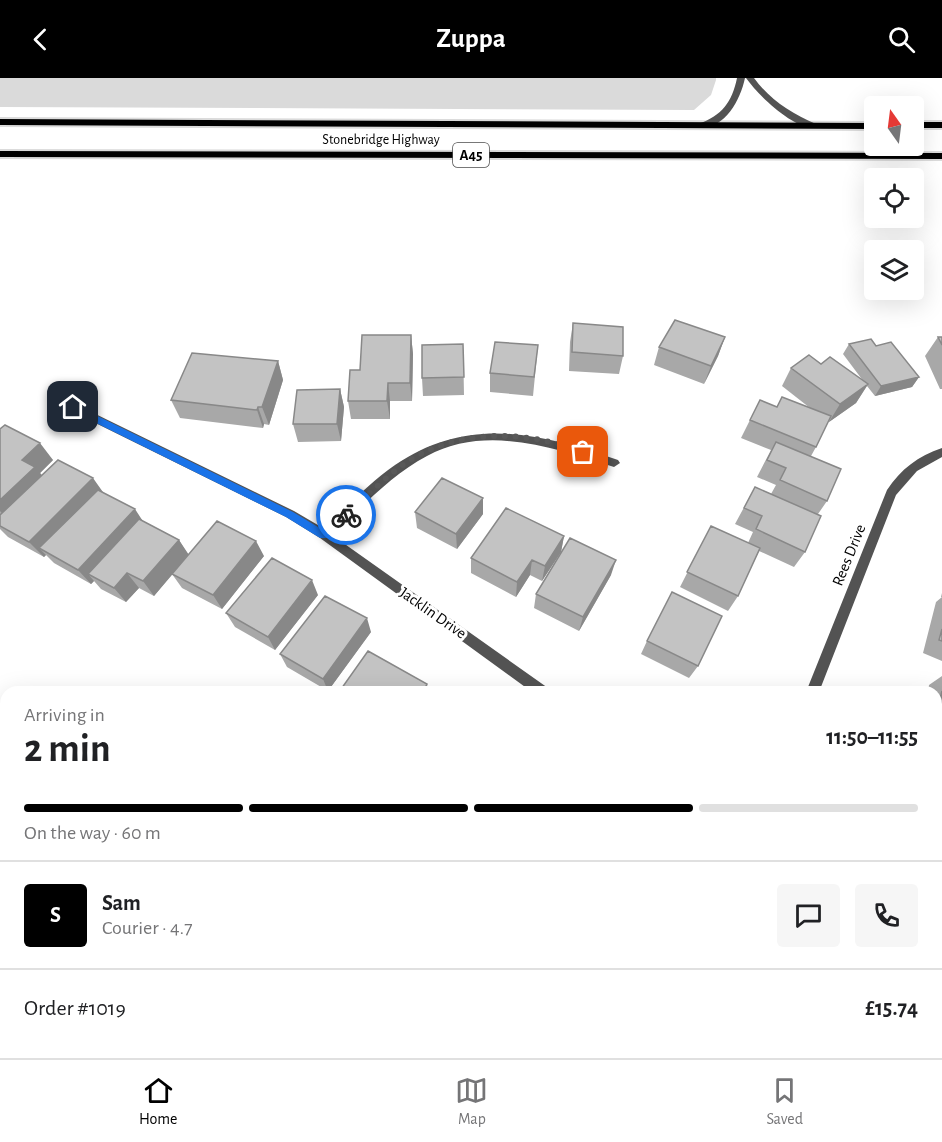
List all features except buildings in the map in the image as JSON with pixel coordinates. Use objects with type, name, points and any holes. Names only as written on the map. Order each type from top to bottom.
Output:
[{"type":"highway","name":"Stonebridge Highway","points":[[0,122],[864,126]]},
{"type":"highway","points":[[924,125],[942,125]]},
{"type":"highway","name":"Stonebridge Highway","points":[[0,154],[942,156]]},
{"type":"street","points":[[701,126],[712,123],[728,111],[737,96],[741,78]]},
{"type":"street","points":[[750,78],[775,105],[788,115],[813,126]]},
{"type":"street","name":"Jacklin Drive","points":[[73,407],[290,514],[324,535],[535,686]]},
{"type":"street","points":[[324,535],[399,468],[417,456],[459,441],[503,435],[525,437],[568,446],[614,463]]},
{"type":"street","name":"Rees Drive","points":[[814,686],[891,493],[901,478],[915,465],[942,452]]},
{"type":"shaded area","points":[[0,78],[716,78],[716,80],[711,95],[694,110],[0,107]]},
{"type":"way so far","points":[[346,515],[399,468],[417,456],[459,441],[503,435],[547,441],[583,452]]},
{"type":"route","points":[[73,407],[290,514],[324,535],[346,515]]}]
